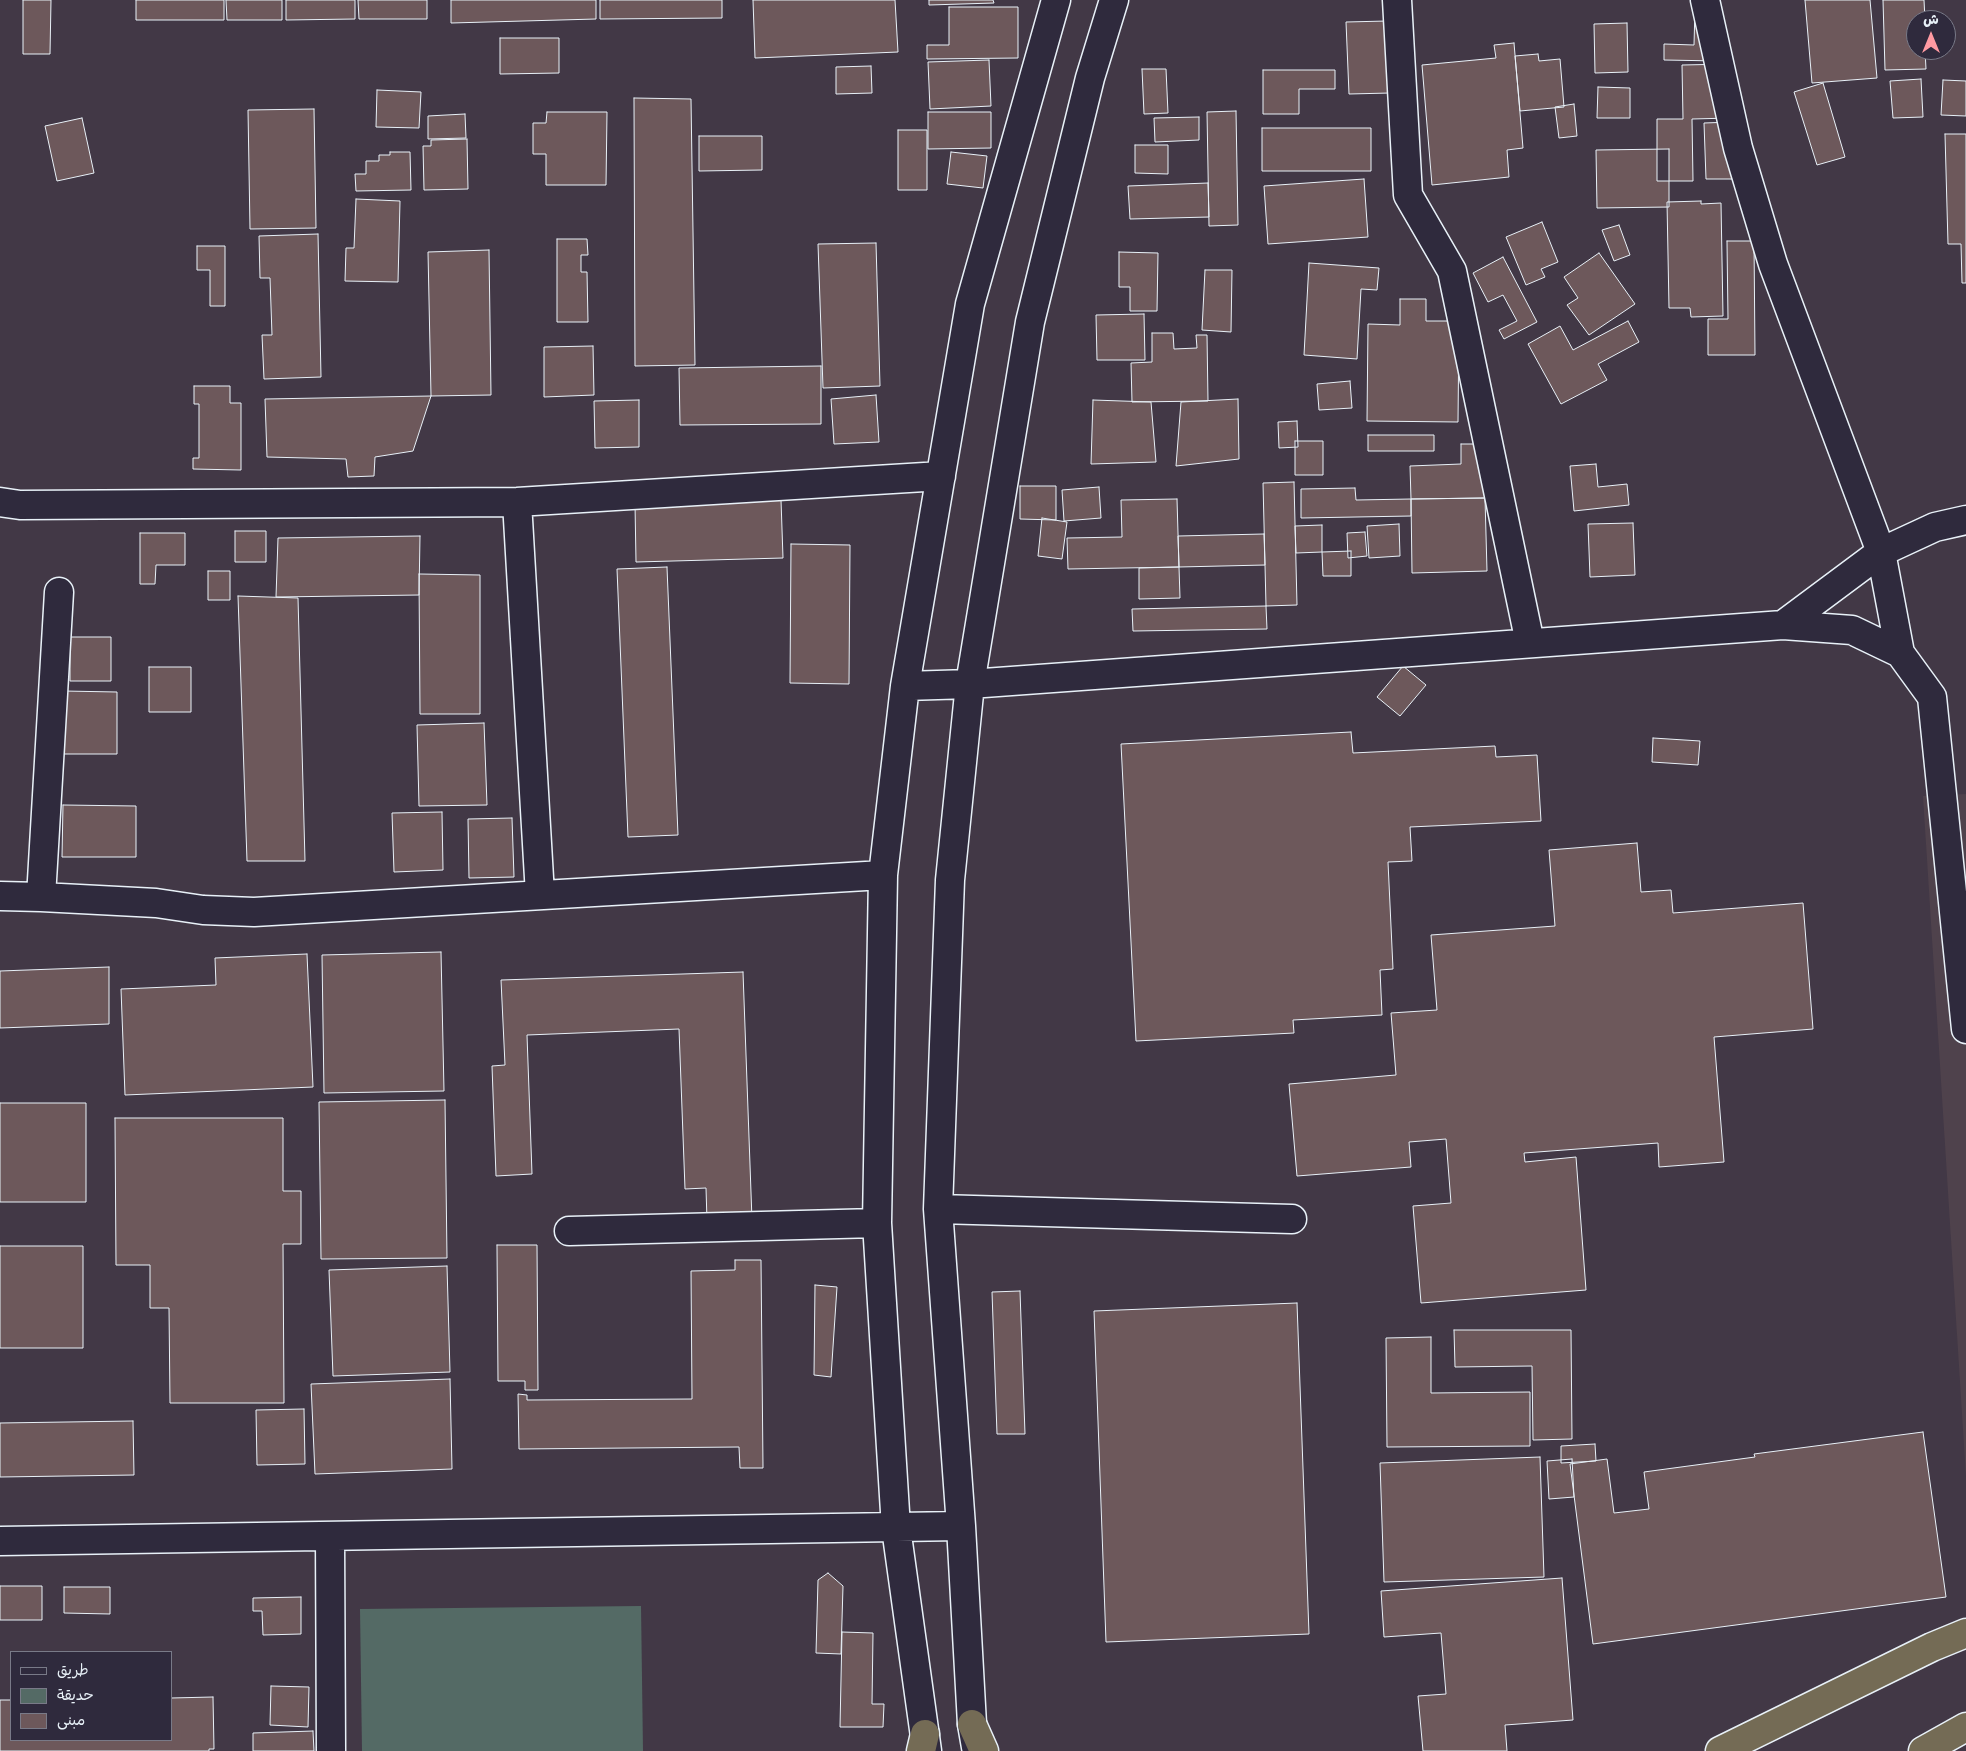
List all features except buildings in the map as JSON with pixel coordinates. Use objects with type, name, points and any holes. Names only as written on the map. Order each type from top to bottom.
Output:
[{"type":"highway","points":[[1720,1751],[1923,1651],[1966,1633]]},
{"type":"highway","points":[[972,1724],[984,1751]]},
{"type":"highway","points":[[1923,1751],[1966,1727]]},
{"type":"street","points":[[925,1745],[896,1528],[877,1223],[883,875],[905,686],[970,304],[1056,0]]},
{"type":"street","points":[[977,1751],[972,1724],[962,1526],[938,1209],[950,880],[970,684],[1030,322],[1090,78],[1114,0]]},
{"type":"street","points":[[1397,0],[1408,195],[1452,271],[1530,643]]},
{"type":"street","points":[[1705,0],[1738,148],[1773,264],[1881,552],[1900,653],[1932,697],[1966,1029]]},
{"type":"street","points":[[0,502],[20,505],[516,502],[941,476]]},
{"type":"street","points":[[516,502],[540,895]]},
{"type":"street","points":[[1783,625],[1881,552],[1935,527],[1966,520]]},
{"type":"street","points":[[41,897],[59,592]]},
{"type":"street","points":[[905,686],[970,684],[1783,625],[1852,630],[1900,653]]},
{"type":"street","points":[[0,896],[156,903],[203,910],[254,912],[883,875]]},
{"type":"street","points":[[938,1209],[1292,1219]]},
{"type":"street","points":[[569,1230],[877,1223]]},
{"type":"street","points":[[0,1541],[962,1526]]},
{"type":"street","points":[[330,1536],[331,1751]]},
{"type":"shaded area","points":[[1966,794],[1966,1477],[1923,796]]},
{"type":"green space","points":[[641,1606],[643,1751],[362,1751],[360,1609]]}]
